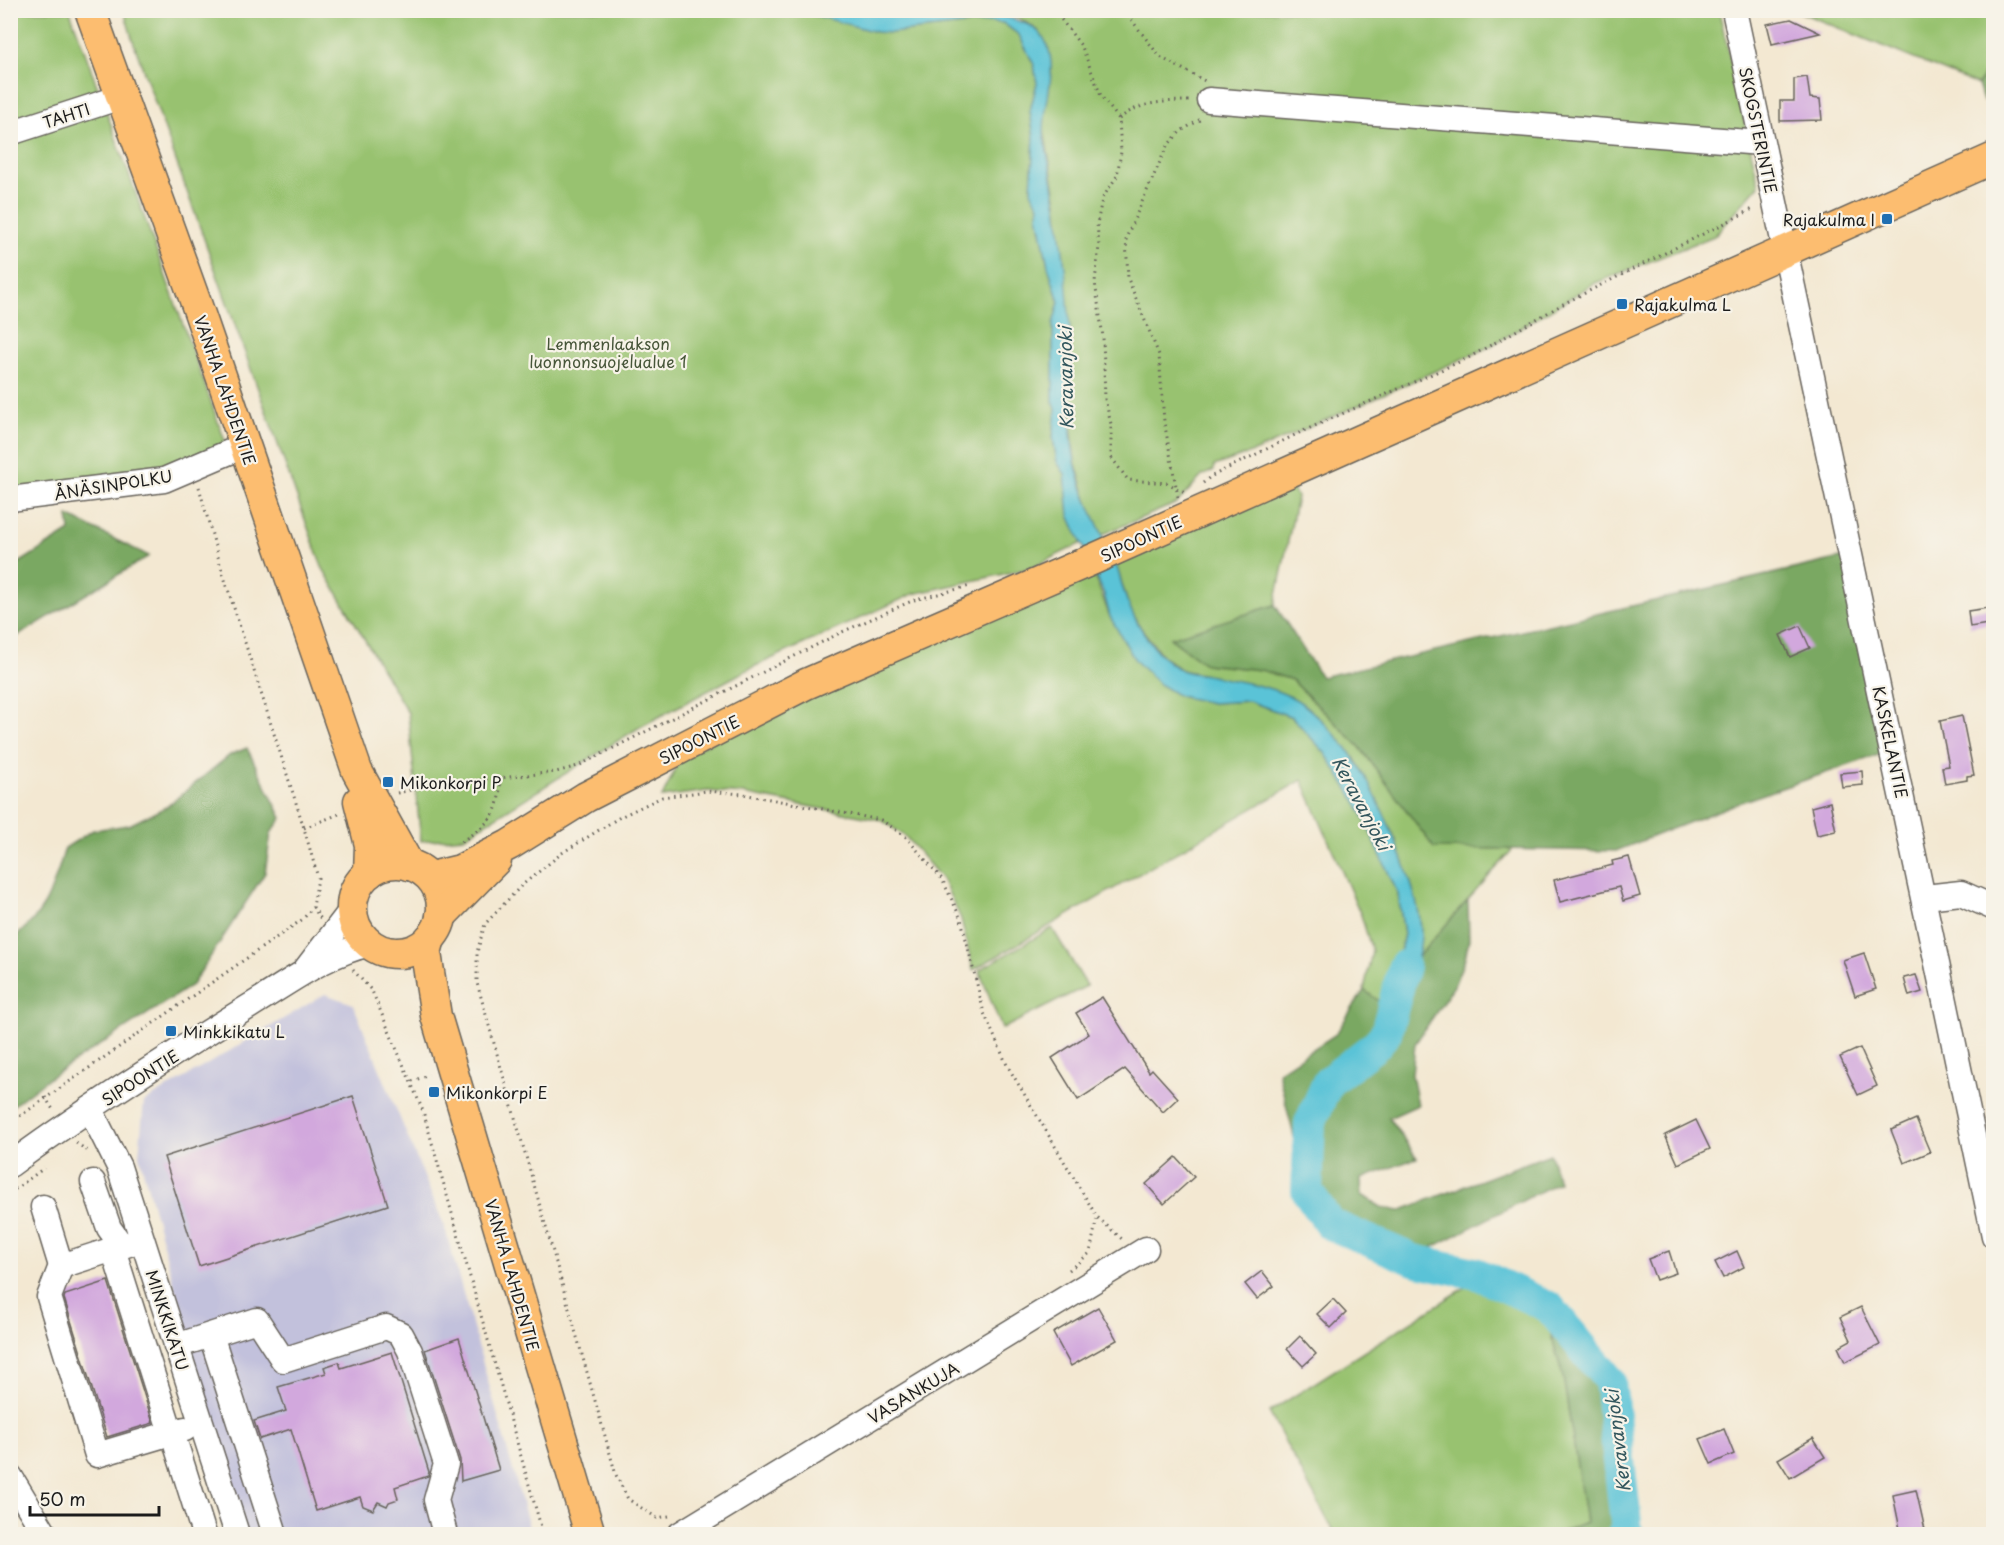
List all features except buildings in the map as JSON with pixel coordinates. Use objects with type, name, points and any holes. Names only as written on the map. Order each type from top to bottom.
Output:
[{"type":"main road","name":"VANHA LAHDENTIE","points":[[90,10],[246,445],[357,771],[420,871]]},
{"type":"main road","name":"SIPOONTIE","points":[[420,871],[460,870],[509,845],[586,796],[806,684],[1048,579],[1994,158]]},
{"type":"main road","name":"VANHA LAHDENTIE","points":[[357,771],[357,792],[370,845],[369,873]]},
{"type":"main road","name":"SIPOONTIE","points":[[436,927],[509,845]]},
{"type":"main road","points":[[388,864],[420,871],[439,890],[442,906],[436,927],[422,946],[407,951],[381,948],[356,925],[352,909],[355,894],[362,880],[369,873],[388,864]]},
{"type":"main road","name":"VANHA LAHDENTIE","points":[[436,927],[426,953],[436,1016],[590,1534]]},
{"type":"main road","name":"VANHA LAHDENTIE","points":[[381,948],[436,1016]]},
{"type":"street","name":"SKOGSTERINTIE","points":[[1734,10],[1783,250]]},
{"type":"street","name":"TAHTI","points":[[10,133],[121,97]]},
{"type":"street","points":[[1209,100],[1761,143]]},
{"type":"street","name":"KASKELANTIE","points":[[1783,250],[1925,897],[1994,1236]]},
{"type":"street","name":"ÅNÄSINPOLKU","points":[[10,499],[164,480],[246,445]]},
{"type":"street","points":[[1925,897],[1961,892],[1994,908]]},
{"type":"street","name":"SIPOONTIE","points":[[10,1166],[90,1109],[302,973],[336,944],[352,909]]},
{"type":"street","points":[[336,944],[381,948]]},
{"type":"street","name":"MINKKIKATU","points":[[90,1109],[119,1167],[126,1245],[176,1346],[235,1530]]},
{"type":"street","points":[[93,1182],[109,1227],[126,1245],[174,1441],[204,1534],[235,1530]]},
{"type":"street","points":[[43,1208],[61,1266],[49,1297],[97,1455],[174,1441],[201,1424]]},
{"type":"street","points":[[61,1266],[126,1245]]},
{"type":"street","name":"VASANKUJA","points":[[680,1525],[1146,1250]]},
{"type":"street","points":[[176,1346],[257,1320],[283,1360],[386,1328],[401,1334],[410,1351],[446,1464],[436,1500],[445,1534]]},
{"type":"street","points":[[211,1335],[275,1534]]},
{"type":"street","points":[[10,1476],[45,1534]]},
{"type":"path","points":[[1054,10],[1082,47],[1101,96],[1119,119],[1121,152],[1117,176],[1102,198],[1097,224],[1099,246],[1095,282],[1103,337],[1105,399],[1111,424],[1111,457],[1128,480],[1167,483],[1176,486],[1190,496],[1185,502]]},
{"type":"path","points":[[1124,10],[1160,57],[1207,82],[1209,100],[1205,116],[1181,131],[1167,146],[1126,238],[1128,279],[1159,354],[1164,421],[1179,507]]},
{"type":"path","points":[[1119,119],[1133,108],[1167,101],[1209,100]]},
{"type":"path","points":[[1197,490],[1210,477],[1301,432],[1468,358],[1563,304],[1773,200]]},
{"type":"path","points":[[10,1123],[303,919],[313,907],[318,878],[220,564],[195,468]]},
{"type":"path","points":[[397,793],[501,777],[556,772],[578,766],[842,632],[914,600],[979,585]]},
{"type":"path","points":[[452,848],[486,824],[496,813],[501,777]]},
{"type":"path","points":[[680,1525],[657,1518],[628,1499],[616,1475],[477,982],[477,952],[485,924],[521,886],[562,853],[620,817],[662,797],[707,791],[743,794],[881,820],[905,836],[942,879],[961,919],[984,1013],[1007,1065],[1097,1217],[1116,1236],[1146,1250]]},
{"type":"path","points":[[304,828],[341,813]]},
{"type":"path","points":[[313,907],[346,963],[372,991],[396,1050],[412,1081],[543,1534]]},
{"type":"path","points":[[412,1081],[429,1075]]},
{"type":"path","points":[[10,1193],[36,1174]]},
{"type":"path","points":[[1066,1272],[1090,1253],[1097,1217]]},
{"type":"shaded area","points":[[325,994],[353,1004],[444,1225],[531,1534],[241,1534],[139,1155],[144,1102]]},
{"type":"green space","name":"Lemmenlaakson luonnonsuojelualue 1","points":[[799,10],[876,32],[891,33],[989,22],[1003,23],[1019,35],[1034,65],[1037,83],[1030,111],[1034,137],[1031,190],[1039,206],[1038,216],[1048,266],[1059,302],[1053,324],[1053,401],[1056,409],[1053,438],[1057,462],[1065,474],[1069,515],[1082,543],[1031,568],[913,594],[749,669],[640,727],[464,837],[421,841],[408,713],[322,567],[124,11]]},
{"type":"green space","points":[[10,11],[70,11],[229,452],[195,468],[11,493]]},
{"type":"green space","points":[[859,11],[946,11],[902,15]]},
{"type":"green space","points":[[996,11],[1719,11],[1759,185],[1714,236],[1593,284],[1489,347],[1256,451],[1214,466],[1214,470],[1202,476],[1177,503],[1101,535],[1075,461],[1071,424],[1070,329],[1057,202],[1043,124],[1051,70],[1047,45],[1039,31],[1019,18]]},
{"type":"green space","points":[[1797,11],[1993,11],[1993,56],[1978,85]]},
{"type":"green space","points":[[1993,56],[1993,98],[1983,101],[1978,85]]},
{"type":"green space","points":[[1291,485],[1297,497],[1275,605],[1171,639],[1205,664],[1261,670],[1292,680],[1359,746],[1434,847],[1513,849],[1416,959],[1421,934],[1396,840],[1354,757],[1270,689],[1182,670],[1162,655],[1141,628],[1129,607],[1115,561]]},
{"type":"green space","points":[[68,516],[149,556],[11,640],[11,568],[70,531]]},
{"type":"green space","points":[[1850,556],[1893,750],[1738,803],[1616,851],[1434,848],[1359,746],[1292,680],[1261,670],[1205,664],[1170,638],[1275,605],[1321,677]]},
{"type":"green space","points":[[1093,571],[1110,617],[1159,684],[1179,696],[1213,703],[1249,701],[1292,717],[1325,753],[1357,803],[1398,894],[1404,934],[1397,966],[1387,987],[1387,1007],[1364,990],[1372,951],[1361,915],[1302,780],[973,970],[961,919],[942,879],[905,836],[881,820],[743,794],[707,791],[662,797],[681,757],[805,696],[1051,594],[1055,588]]},
{"type":"green space","points":[[247,748],[282,818],[271,833],[265,873],[192,985],[46,1080],[11,1107],[11,940],[34,920],[47,900],[65,848],[93,830],[129,825],[166,807],[230,755]]},
{"type":"green space","points":[[1468,900],[1469,939],[1465,958],[1454,986],[1415,1044],[1412,1075],[1418,1105],[1389,1118],[1417,1158],[1361,1179],[1362,1195],[1381,1207],[1399,1211],[1550,1154],[1559,1182],[1414,1257],[1332,1222],[1311,1191],[1313,1123],[1331,1085],[1376,1050],[1390,1033],[1405,1008],[1416,959]]},
{"type":"green space","points":[[1052,928],[1087,986],[1002,1029],[979,970]]},
{"type":"green space","points":[[1364,990],[1387,1007],[1382,1032],[1325,1080],[1305,1122],[1301,1165],[1278,1072],[1336,1034]]},
{"type":"green space","points":[[1475,1281],[1544,1310],[1563,1376],[1586,1522],[1557,1534],[1335,1534],[1269,1412]]},
{"type":"green space","points":[[1544,1310],[1605,1383],[1622,1529],[1615,1534],[1557,1534],[1586,1522],[1563,1376]]},
{"type":"water","points":[[859,10],[880,13],[979,14],[1002,17],[1022,22],[1039,32],[1047,44],[1051,71],[1045,115],[1045,142],[1064,261],[1070,333],[1071,434],[1083,491],[1114,559],[1132,612],[1156,650],[1172,665],[1184,671],[1265,687],[1297,700],[1334,734],[1363,773],[1397,844],[1407,870],[1420,918],[1419,954],[1405,1008],[1387,1007],[1387,987],[1397,966],[1404,934],[1398,894],[1357,803],[1325,753],[1292,717],[1249,701],[1212,703],[1179,696],[1159,684],[1135,660],[1110,617],[1104,594],[1069,515],[1065,474],[1057,462],[1053,438],[1056,409],[1053,401],[1053,324],[1059,302],[1048,266],[1038,215],[1039,206],[1031,191],[1034,137],[1030,111],[1037,83],[1034,65],[1019,35],[1003,23],[989,22],[891,33],[876,32],[799,11]]},
{"type":"waterway","name":"Keravanjoki","points":[[1404,966],[1386,1033],[1375,1046],[1328,1082],[1310,1123],[1307,1191],[1330,1224],[1414,1260],[1478,1274],[1549,1307],[1610,1381],[1627,1532],[1623,1534]]},
{"type":"place","name":"Rajakulma I","points":[[1887,219]]},
{"type":"place","name":"Rajakulma L","points":[[1622,304]]},
{"type":"place","name":"Mikonkorpi P","points":[[388,782]]},
{"type":"place","name":"Minkkikatu L","points":[[171,1031]]},
{"type":"place","name":"Mikonkorpi E","points":[[434,1092]]}]
